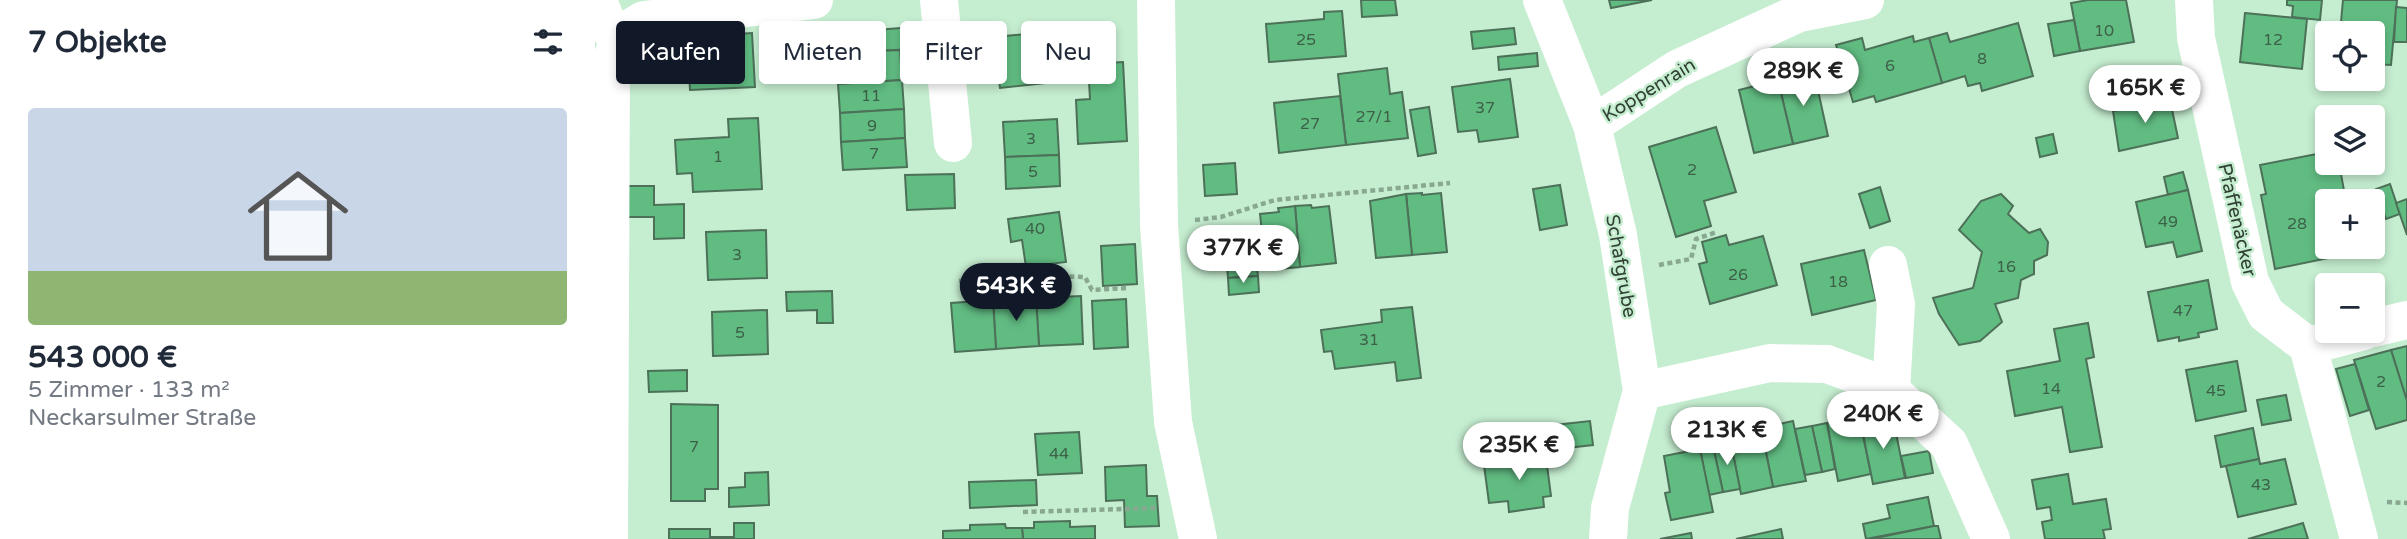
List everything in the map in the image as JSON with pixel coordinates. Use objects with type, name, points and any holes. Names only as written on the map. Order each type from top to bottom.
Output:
[{"type":"street","points":[[609,539],[602,472],[602,225],[611,62],[605,21],[644,20],[814,0]]},
{"type":"street","points":[[939,0],[953,143]]},
{"type":"street","points":[[1156,0],[1159,225],[1173,422],[1195,523]]},
{"type":"street","name":"Schafgrube","points":[[1542,0],[1592,125],[1618,235],[1642,391],[1610,508],[1608,539]]},
{"type":"street","name":"Koppenrain","points":[[1592,125],[1677,69],[1713,52],[1799,13],[1865,0]]},
{"type":"street","name":"Pfaffenäcker","points":[[2194,0],[2196,38],[2250,282],[2266,314],[2308,346]]},
{"type":"street","points":[[1888,265],[1896,304],[1891,391]]},
{"type":"street","points":[[2385,325],[2407,320]]},
{"type":"street","points":[[2319,343],[2308,346],[2360,539]]},
{"type":"street","points":[[1642,391],[1770,363],[1827,364],[1886,386],[1949,444],[1991,539]]},
{"type":"path","points":[[1159,225],[1221,217],[1275,200],[1450,183]]},
{"type":"path","points":[[1623,272],[1691,259],[1696,239],[1717,232]]},
{"type":"path","points":[[959,281],[1085,277],[1092,290],[1163,284]]},
{"type":"path","points":[[1023,512],[1195,523]]},
{"type":"building","points":[[1361,0],[1395,0],[1397,15],[1362,17]]},
{"type":"building","points":[[1609,0],[1652,0],[1611,8]]},
{"type":"building","points":[[2126,0],[2134,42],[2080,51],[2071,3]]},
{"type":"building","points":[[2287,0],[2322,0],[2320,20],[2292,17],[2293,6],[2287,5]]},
{"type":"building","points":[[2343,0],[2397,0],[2391,65],[2385,65],[2385,21],[2341,21]]},
{"type":"building","points":[[2396,7],[2407,8],[2407,42],[2394,42]]},
{"type":"building","points":[[1342,11],[1346,56],[1269,62],[1266,24],[1324,19],[1324,12]]},
{"type":"building","points":[[2245,13],[2307,19],[2302,69],[2240,62]]},
{"type":"building","points":[[2074,20],[2080,51],[2054,56],[2048,24]]},
{"type":"building","points":[[2018,23],[2033,76],[1982,91],[1980,83],[1968,86],[1965,76],[1942,83],[1929,38],[1947,33],[1950,42]]},
{"type":"building","points":[[900,28],[900,50],[886,51],[886,29]]},
{"type":"building","points":[[1514,28],[1516,44],[1473,49],[1471,32]]},
{"type":"building","points":[[745,33],[752,33],[755,87],[690,90],[690,84],[745,84]]},
{"type":"building","points":[[1021,34],[1021,84],[1036,84],[1000,88],[999,84],[1007,84],[1007,36]]},
{"type":"building","points":[[1913,36],[1914,42],[1929,38],[1942,83],[1876,102],[1874,96],[1853,102],[1836,45],[1862,38],[1865,50]]},
{"type":"building","points":[[900,50],[900,80],[886,81],[886,51]]},
{"type":"building","points":[[1537,53],[1538,66],[1499,70],[1498,57]]},
{"type":"building","points":[[1116,62],[1123,62],[1127,141],[1078,144],[1076,100],[1090,99],[1089,84],[1116,84]]},
{"type":"building","points":[[1387,68],[1390,94],[1402,92],[1408,138],[1346,145],[1338,74]]},
{"type":"building","points":[[1814,72],[1828,136],[1793,144],[1778,80]]},
{"type":"building","points":[[1510,79],[1518,137],[1479,142],[1477,130],[1458,132],[1452,87]]},
{"type":"building","points":[[900,80],[904,109],[840,113],[838,84],[886,84],[886,81]]},
{"type":"building","points":[[1778,80],[1793,144],[1754,153],[1739,90]]},
{"type":"building","points":[[2161,80],[2165,100],[2120,110],[2115,90]]},
{"type":"building","points":[[1340,96],[1346,145],[1279,153],[1274,103]]},
{"type":"building","points":[[2170,100],[2178,138],[2119,151],[2113,111]]},
{"type":"building","points":[[1429,107],[1436,153],[1418,156],[1410,110]]},
{"type":"building","points":[[904,109],[905,138],[841,142],[840,113]]},
{"type":"building","points":[[758,118],[762,189],[693,192],[692,173],[677,174],[675,140],[729,137],[728,119]]},
{"type":"building","points":[[1057,119],[1059,155],[1005,157],[1003,122]]},
{"type":"building","points":[[1716,127],[1736,192],[1704,201],[1711,226],[1676,237],[1649,147]]},
{"type":"building","points":[[2053,134],[2057,153],[2040,157],[2036,138]]},
{"type":"building","points":[[905,138],[907,167],[843,170],[841,142]]},
{"type":"building","points":[[2315,154],[2315,175],[2341,175],[2344,189],[2315,189],[2315,259],[2324,259],[2275,269],[2261,195],[2266,194],[2260,165]]},
{"type":"building","points":[[1059,155],[1060,186],[1006,189],[1005,157]]},
{"type":"building","points":[[1235,163],[1237,194],[1205,196],[1203,165]]},
{"type":"building","points":[[2183,172],[2188,190],[2168,195],[2164,177]]},
{"type":"building","points":[[954,174],[955,208],[907,210],[905,175]]},
{"type":"building","points":[[2390,184],[2400,214],[2386,219],[2385,189],[2376,189]]},
{"type":"building","points":[[1560,185],[1567,225],[1540,230],[1533,189]]},
{"type":"building","points":[[627,186],[654,186],[654,205],[684,204],[684,238],[654,239],[654,217],[628,217]]},
{"type":"building","points":[[1880,187],[1890,221],[1870,228],[1859,194]]},
{"type":"building","points":[[2188,190],[2202,251],[2177,257],[2173,242],[2146,247],[2136,202]]},
{"type":"building","points":[[1441,193],[1447,252],[1412,255],[1406,194]]},
{"type":"building","points":[[1406,194],[1412,255],[1376,258],[1370,201]]},
{"type":"building","points":[[2001,194],[2013,206],[2008,214],[2029,233],[2040,229],[2048,242],[2047,255],[2034,261],[2034,274],[2021,280],[2018,298],[1995,304],[2002,322],[1980,341],[1959,345],[1939,314],[1933,298],[1973,288],[1982,252],[1959,230],[1981,201]]},
{"type":"building","points":[[2407,199],[2407,235],[2396,203]]},
{"type":"building","points":[[1311,205],[1312,208],[1329,206],[1336,263],[1300,267],[1295,206]]},
{"type":"building","points":[[1295,206],[1300,267],[1266,270],[1260,214],[1279,212],[1278,208]]},
{"type":"building","points":[[1059,212],[1066,262],[1026,267],[1022,240],[1011,242],[1008,219]]},
{"type":"building","points":[[766,230],[767,278],[708,280],[706,232]]},
{"type":"building","points":[[1253,230],[1254,245],[1225,248],[1224,233]]},
{"type":"building","points":[[1726,235],[1729,245],[1763,236],[1777,285],[1710,304],[1699,264],[1707,262],[1702,242]]},
{"type":"building","points":[[1135,244],[1137,284],[1103,286],[1101,246]]},
{"type":"building","points":[[1254,245],[1256,260],[1227,265],[1225,248]]},
{"type":"building","points":[[1864,250],[1876,300],[1812,315],[1801,264]]},
{"type":"building","points":[[1256,260],[1258,276],[1228,278],[1227,265]]},
{"type":"building","points":[[1258,276],[1259,292],[1229,295],[1228,278]]},
{"type":"building","points":[[2208,280],[2217,329],[2198,333],[2199,337],[2158,341],[2148,292]]},
{"type":"building","points":[[832,291],[833,323],[817,323],[817,310],[787,311],[786,292]]},
{"type":"building","points":[[1081,296],[1083,344],[1039,346],[1036,298]]},
{"type":"building","points":[[1036,298],[1039,346],[996,349],[993,300]]},
{"type":"building","points":[[1126,299],[1128,347],[1094,349],[1092,301]]},
{"type":"building","points":[[993,300],[996,349],[955,352],[951,303]]},
{"type":"building","points":[[1412,307],[1421,378],[1397,381],[1395,362],[1335,369],[1332,351],[1324,352],[1321,330],[1382,322],[1381,310]]},
{"type":"building","points":[[767,310],[768,354],[713,356],[712,312]]},
{"type":"building","points":[[2088,323],[2094,357],[2086,359],[2102,447],[2070,452],[2062,407],[2015,416],[2007,371],[2060,361],[2054,329]]},
{"type":"building","points":[[2407,346],[2407,401],[2391,350]]},
{"type":"building","points":[[2391,350],[2407,401],[2407,420],[2376,429],[2354,360]]},
{"type":"building","points":[[2237,361],[2246,411],[2196,421],[2186,370]]},
{"type":"building","points":[[2355,364],[2369,410],[2350,416],[2336,369]]},
{"type":"building","points":[[687,370],[687,391],[649,392],[648,371]]},
{"type":"building","points":[[2286,395],[2291,420],[2262,425],[2257,400]]},
{"type":"building","points":[[671,404],[718,405],[718,489],[705,489],[705,501],[671,501]]},
{"type":"building","points":[[1859,416],[1871,474],[1838,481],[1827,423]]},
{"type":"building","points":[[1893,418],[1905,478],[1873,484],[1861,424]]},
{"type":"building","points":[[1590,421],[1593,445],[1558,449],[1555,425]]},
{"type":"building","points":[[1793,421],[1806,481],[1773,487],[1761,428]]},
{"type":"building","points":[[1827,423],[1835,469],[1822,472],[1812,426]]},
{"type":"building","points":[[1812,426],[1822,472],[1805,475],[1795,429]]},
{"type":"building","points":[[1761,428],[1773,487],[1741,494],[1729,435]]},
{"type":"building","points":[[2253,428],[2259,459],[2221,467],[2215,436]]},
{"type":"building","points":[[1079,432],[1082,473],[1038,475],[1035,434]]},
{"type":"building","points":[[1731,443],[1740,489],[1723,492],[1713,446]]},
{"type":"building","points":[[1713,446],[1723,492],[1709,495],[1700,449]]},
{"type":"building","points":[[1700,449],[1713,512],[1671,520],[1665,493],[1670,492],[1664,456]]},
{"type":"building","points":[[1545,450],[1551,496],[1543,497],[1544,507],[1509,512],[1508,501],[1489,503],[1484,465],[1524,459],[1524,454]]},
{"type":"building","points":[[1929,451],[1933,473],[1906,478],[1901,456]]},
{"type":"building","points":[[2259,459],[2260,464],[2285,459],[2296,504],[2238,517],[2226,466]]},
{"type":"building","points":[[1146,465],[1147,496],[1157,496],[1159,526],[1125,527],[1124,500],[1106,501],[1105,467]]},
{"type":"building","points":[[768,472],[769,505],[729,507],[729,488],[745,487],[745,473]]},
{"type":"building","points":[[2068,474],[2073,504],[2106,499],[2111,529],[2103,530],[2105,539],[2045,539],[2042,522],[2052,520],[2050,507],[2037,509],[2032,480]]},
{"type":"building","points":[[1036,480],[1037,505],[970,508],[969,482]]},
{"type":"building","points":[[1928,497],[1934,526],[1866,539],[1863,524],[1890,518],[1887,505]]},
{"type":"building","points":[[1070,521],[1070,527],[1095,526],[1095,539],[1023,539],[1022,528],[1034,528],[1034,522]]},
{"type":"building","points":[[734,523],[754,523],[754,539],[669,539],[669,529],[710,529],[710,537],[734,537]]},
{"type":"building","points":[[2303,523],[2308,539],[2248,539]]},
{"type":"building","points":[[1005,524],[1006,528],[1022,528],[1023,539],[943,539],[943,531],[970,530],[970,525]]},
{"type":"building","points":[[1938,526],[1941,539],[1871,539]]},
{"type":"building","points":[[1781,529],[1783,539],[1736,539]]},
{"type":"building","points":[[1691,533],[1692,539],[1660,539]]}]
